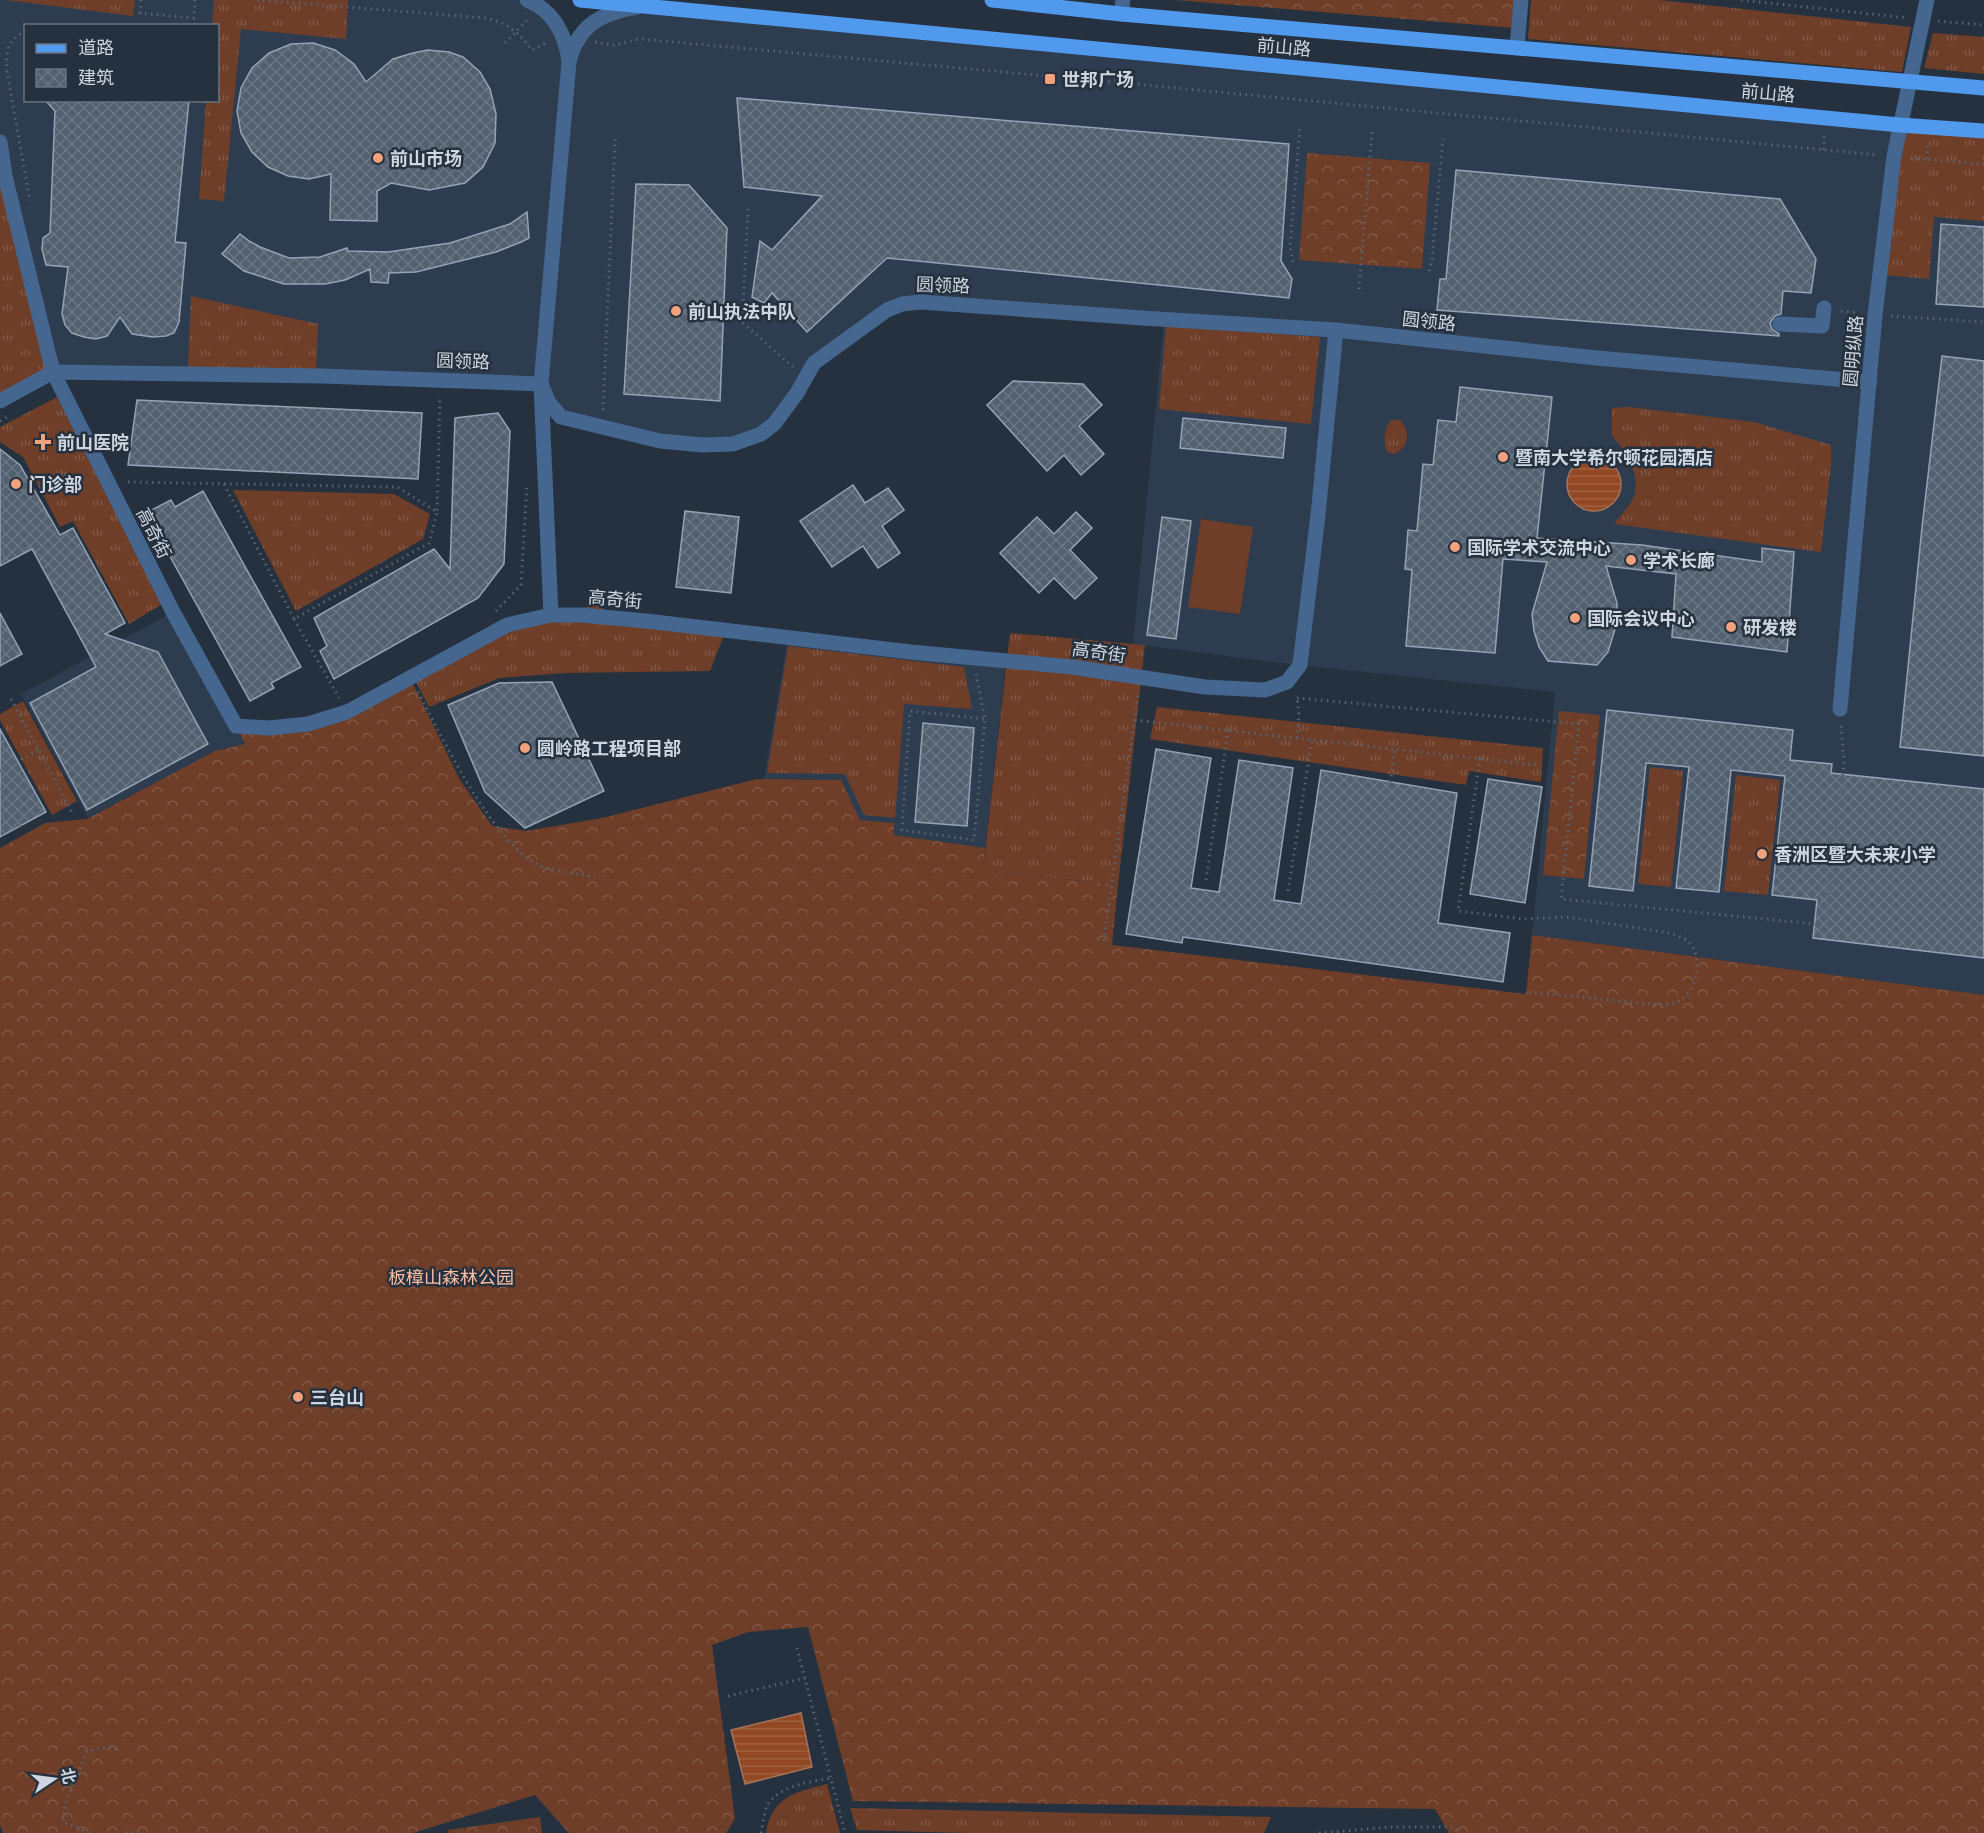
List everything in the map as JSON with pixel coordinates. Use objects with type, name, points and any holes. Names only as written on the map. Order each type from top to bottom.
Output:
[{"type":"main road","name":"前山路","points":[[580,0],[1900,125],[1984,131]]},
{"type":"main road","name":"前山路","points":[[992,0],[1122,7],[1517,48],[1984,88]]},
{"type":"lane","points":[[1517,48],[1521,0]]},
{"type":"lane","name":"圆明纵路","points":[[1840,709],[1875,315],[1894,156],[1927,0]]},
{"type":"lane","points":[[534,4],[555,21],[563,35],[568,62],[541,384],[551,615]]},
{"type":"lane","points":[[568,62],[579,37],[591,23],[619,11],[646,6]]},
{"type":"lane","name":"高奇街","points":[[0,142],[5,176],[53,372],[173,612],[236,726],[269,728],[308,724],[347,712],[507,625],[551,615],[582,615],[646,621],[1072,667],[1205,687],[1265,690],[1287,682]]},
{"type":"lane","name":"圆领路","points":[[53,372],[541,384],[549,403],[561,417],[660,441],[703,445],[733,444],[760,434],[774,424],[797,393],[814,363],[887,310],[902,304],[921,302],[1130,318],[1336,330],[1597,358],[1870,382]]},
{"type":"lane","points":[[1780,324],[1822,326],[1824,308]]},
{"type":"lane","points":[[1287,682],[1300,664],[1318,515],[1336,330]]},
{"type":"lane","points":[[0,401],[53,372]]},
{"type":"path","points":[[141,0],[140,13],[194,18],[195,0]]},
{"type":"path","points":[[257,0],[486,18],[501,22],[516,30],[532,50],[563,35]]},
{"type":"path","points":[[1741,0],[1984,26]]},
{"type":"path","points":[[505,43],[534,4]]},
{"type":"path","points":[[24,32],[9,43],[6,55],[31,206]]},
{"type":"path","points":[[579,37],[603,45],[640,39],[1984,164]]},
{"type":"path","points":[[1293,262],[1290,247],[1300,127]]},
{"type":"path","points":[[1927,159],[1928,127]]},
{"type":"path","points":[[1359,289],[1372,132]]},
{"type":"path","points":[[603,428],[615,139]]},
{"type":"path","points":[[1429,271],[1432,261],[1443,139]]},
{"type":"path","points":[[748,208],[742,322],[806,378]]},
{"type":"path","points":[[1824,308],[1875,315],[1984,322]]},
{"type":"path","points":[[294,619],[429,543],[437,512],[440,380]]},
{"type":"path","points":[[481,639],[492,616],[521,585],[527,481]]},
{"type":"path","points":[[107,482],[396,487],[437,512]]},
{"type":"path","points":[[224,484],[294,619],[347,712]]},
{"type":"path","points":[[973,658],[985,719],[974,840],[902,830],[910,711],[985,719]]},
{"type":"path","points":[[410,678],[465,778],[519,852],[539,865],[595,877]]},
{"type":"path","points":[[1104,941],[1141,678]]},
{"type":"path","points":[[1287,682],[1297,698],[1299,712],[1297,738]]},
{"type":"path","points":[[1297,698],[1579,724],[1561,899],[1826,925],[1844,764],[1840,709]]},
{"type":"path","points":[[11,699],[73,814]]},
{"type":"path","points":[[1135,720],[1536,765]]},
{"type":"path","points":[[1206,880],[1228,730]]},
{"type":"path","points":[[1288,891],[1312,740]]},
{"type":"path","points":[[1372,907],[1395,749]]},
{"type":"path","points":[[0,771],[38,750]]},
{"type":"path","points":[[1480,758],[1458,911],[1522,919],[1566,917],[1671,933],[1687,941],[1694,949],[1696,958],[1694,982],[1688,994],[1671,1005],[1529,992]]},
{"type":"path","points":[[0,789],[23,831]]},
{"type":"path","points":[[797,1648],[845,1833]]},
{"type":"path","points":[[728,1696],[805,1678]]},
{"type":"path","points":[[89,1833],[63,1822],[65,1806],[87,1751],[108,1747],[117,1749]]},
{"type":"path","points":[[761,1833],[768,1805],[780,1794],[796,1786],[831,1778]]},
{"type":"path","points":[[1319,1833],[1420,1826],[1453,1827],[1459,1833]]},
{"type":"path","points":[[126,1833],[143,1833]]},
{"type":"shaded area","points":[[0,0],[526,0],[575,44],[619,11],[1984,132],[1984,995],[1532,935],[1555,692],[1298,665],[1133,644],[1164,320],[902,304],[814,363],[760,434],[703,445],[561,416],[541,384],[54,372],[0,140]]},
{"type":"shaded area","points":[[1594,457],[1604,459],[1613,465],[1619,474],[1621,484],[1619,494],[1613,503],[1604,509],[1594,511],[1584,509],[1575,503],[1569,494],[1567,484],[1569,474],[1575,465],[1584,459]]},
{"type":"shaded area","points":[[173,612],[245,744],[215,751],[88,818],[21,694]]},
{"type":"shaded area","points":[[788,638],[1006,661],[985,848],[894,835],[894,823],[860,820],[841,780],[764,779]]},
{"type":"shaded area","points":[[801,1713],[812,1767],[745,1784],[731,1730]]},
{"type":"green space","points":[[6,0],[135,0],[133,16]]},
{"type":"green space","points":[[214,0],[348,0],[346,39],[241,29],[224,201],[199,199],[206,102],[219,102],[219,24],[212,24]]},
{"type":"green space","points":[[1175,0],[1518,0],[1514,28]]},
{"type":"green space","points":[[1531,0],[1660,0],[1911,27],[1902,72],[1528,39]]},
{"type":"green space","points":[[1933,33],[1984,37],[1984,74],[1924,68]]},
{"type":"green space","points":[[1903,130],[1984,137],[1984,221],[1934,217],[1929,279],[1884,275]]},
{"type":"green space","points":[[0,144],[53,372],[0,397]]},
{"type":"green space","points":[[1307,153],[1430,163],[1422,269],[1299,260]]},
{"type":"green space","points":[[191,296],[318,324],[316,371],[188,367]]},
{"type":"green space","points":[[1166,326],[1320,337],[1311,424],[1159,409]]},
{"type":"green space","points":[[57,397],[164,603],[129,624],[73,521],[60,527],[23,457],[0,442],[0,427]]},
{"type":"green space","points":[[1630,407],[1754,422],[1831,445],[1821,552],[1614,524],[1630,503],[1636,488],[1631,464],[1612,436],[1612,408]]},
{"type":"green space","points":[[1392,420],[1400,420],[1407,434],[1403,448],[1394,454],[1387,452],[1385,440],[1387,426]]},
{"type":"green space","points":[[233,490],[394,494],[430,514],[423,539],[296,611]]},
{"type":"green space","points":[[1201,519],[1253,527],[1240,614],[1188,607]]},
{"type":"green space","points":[[599,604],[617,622],[724,635],[710,671],[566,673],[499,678],[429,707],[415,680],[507,629]]},
{"type":"green space","points":[[1010,633],[1145,645],[1118,885],[983,870]]},
{"type":"green space","points":[[788,646],[964,667],[972,709],[904,704],[895,818],[864,815],[845,774],[767,773]]},
{"type":"green space","name":"板樟山森林公园","points":[[410,678],[460,780],[492,826],[526,831],[602,818],[757,779],[841,780],[860,820],[894,823],[894,835],[985,848],[983,870],[1118,885],[1112,945],[1526,994],[1532,935],[1984,995],[1984,1833],[1449,1833],[1435,1809],[853,1801],[808,1627],[748,1632],[712,1645],[735,1819],[726,1833],[569,1833],[535,1795],[413,1833],[3,1833],[0,1825],[0,848],[45,823],[87,819],[215,751],[245,744],[236,726],[308,725]]},
{"type":"green space","points":[[23,701],[77,801],[52,815],[0,720],[0,714]]},
{"type":"green space","points":[[1157,707],[1543,748],[1541,782],[1469,771],[1466,785],[1150,739]]},
{"type":"green space","points":[[1559,711],[1600,715],[1584,879],[1543,875]]},
{"type":"green space","points":[[1650,767],[1683,771],[1671,887],[1638,884]]},
{"type":"green space","points":[[1736,775],[1780,780],[1768,895],[1724,891]]},
{"type":"green space","points":[[827,1784],[840,1833],[766,1833],[774,1811],[787,1798]]},
{"type":"green space","points":[[850,1808],[1271,1817],[1264,1833],[967,1833],[857,1830]]},
{"type":"green space","points":[[540,1817],[542,1833],[449,1833],[448,1830]]},
{"type":"building","points":[[313,43],[335,50],[354,64],[366,82],[393,59],[413,53],[428,50],[449,52],[463,57],[480,72],[490,89],[496,114],[495,143],[483,167],[465,183],[429,190],[391,183],[377,191],[377,221],[330,220],[331,174],[309,179],[288,176],[268,167],[252,152],[241,133],[237,111],[241,88],[252,68],[269,53],[291,44]]},
{"type":"building","points":[[737,98],[1289,144],[1281,261],[1292,279],[1289,298],[887,258],[807,332],[772,293],[764,303],[752,297],[760,241],[772,250],[822,196],[744,187]]},
{"type":"building","points":[[47,102],[189,102],[175,242],[186,243],[179,322],[174,333],[153,337],[132,334],[120,317],[107,336],[96,339],[72,333],[65,325],[62,314],[68,267],[46,265],[42,249],[43,238],[50,233],[55,111]]},
{"type":"building","points":[[1456,170],[1780,199],[1816,259],[1811,293],[1783,291],[1781,314],[1775,316],[1770,323],[1779,336],[1437,310],[1440,279],[1446,279]]},
{"type":"building","name":"前山执法中队","points":[[636,184],[689,185],[727,228],[720,401],[624,394]]},
{"type":"building","points":[[527,212],[529,238],[496,252],[416,272],[389,273],[388,283],[371,282],[370,269],[345,280],[325,284],[284,284],[244,271],[222,254],[240,234],[260,247],[289,258],[320,257],[347,248],[348,251],[388,252],[450,243],[510,224]]},
{"type":"building","points":[[1941,224],[1984,227],[1984,307],[1936,304]]},
{"type":"building","points":[[1942,356],[1984,361],[1984,756],[1900,747]]},
{"type":"building","points":[[1013,381],[1083,384],[1102,405],[1079,426],[1104,454],[1081,475],[1064,455],[1047,471],[987,405]]},
{"type":"building","points":[[1460,387],[1552,397],[1537,538],[1642,545],[1762,562],[1762,548],[1794,552],[1787,652],[1672,637],[1676,574],[1606,566],[1617,603],[1617,623],[1608,652],[1597,665],[1548,661],[1539,647],[1532,614],[1547,562],[1503,559],[1495,653],[1406,646],[1412,570],[1405,569],[1408,530],[1417,531],[1423,464],[1433,465],[1438,420],[1456,422]]},
{"type":"building","points":[[137,400],[422,413],[418,479],[128,465]]},
{"type":"building","points":[[498,413],[510,431],[504,564],[478,598],[334,679],[320,651],[327,646],[314,618],[434,549],[450,569],[455,418]]},
{"type":"building","points":[[1183,418],[1286,428],[1283,458],[1180,448]]},
{"type":"building","points":[[0,449],[20,465],[60,535],[73,528],[125,623],[105,634],[158,652],[208,744],[87,810],[30,703],[96,667],[32,549],[0,566]]},
{"type":"building","points":[[853,485],[865,503],[888,488],[904,510],[882,526],[900,553],[878,568],[863,546],[832,567],[800,521]]},
{"type":"building","points":[[203,491],[301,667],[271,683],[274,688],[250,701],[146,513],[171,500],[175,507]]},
{"type":"building","points":[[685,511],[739,517],[731,593],[676,587]]},
{"type":"building","points":[[1076,512],[1092,528],[1070,550],[1097,578],[1075,599],[1054,578],[1039,593],[1000,553],[1037,517],[1054,534]]},
{"type":"building","points":[[1162,517],[1191,521],[1176,639],[1147,635]]},
{"type":"building","points":[[0,613],[22,654],[0,666]]},
{"type":"building","name":"圆岭路工程项目部","points":[[552,682],[604,791],[525,828],[485,792],[448,705],[499,683]]},
{"type":"building","points":[[1607,710],[1793,730],[1790,760],[1832,764],[1831,773],[1984,789],[1984,958],[1813,938],[1817,900],[1772,895],[1785,776],[1731,770],[1719,892],[1676,888],[1689,767],[1646,763],[1633,891],[1589,886]]},
{"type":"building","points":[[923,723],[974,728],[967,826],[915,822]]},
{"type":"building","points":[[0,729],[46,812],[0,837]]},
{"type":"building","points":[[1156,749],[1211,758],[1191,888],[1219,892],[1239,760],[1293,768],[1274,900],[1301,904],[1321,770],[1457,793],[1438,923],[1510,933],[1503,982],[1183,937],[1182,943],[1126,934]]},
{"type":"building","points":[[1488,779],[1542,787],[1525,903],[1470,894]]},
{"type":"place","name":"世邦广场","points":[[1050,79]]},
{"type":"place","name":"前山市场","points":[[378,158]]},
{"type":"place","name":"前山执法中队","points":[[676,311]]},
{"type":"place","name":"前山医院","points":[[43,442]]},
{"type":"place","name":"暨南大学希尔顿花园酒店","points":[[1503,457]]},
{"type":"place","name":"门诊部","points":[[16,484]]},
{"type":"place","name":"国际学术交流中心","points":[[1455,547]]},
{"type":"place","name":"学术长廊","points":[[1631,560]]},
{"type":"place","name":"国际会议中心","points":[[1575,618]]},
{"type":"place","name":"研发楼","points":[[1731,627]]},
{"type":"place","name":"圆岭路工程项目部","points":[[525,748]]},
{"type":"place","name":"香洲区暨大未来小学","points":[[1762,854]]},
{"type":"place","name":"三台山","points":[[298,1397]]}]
